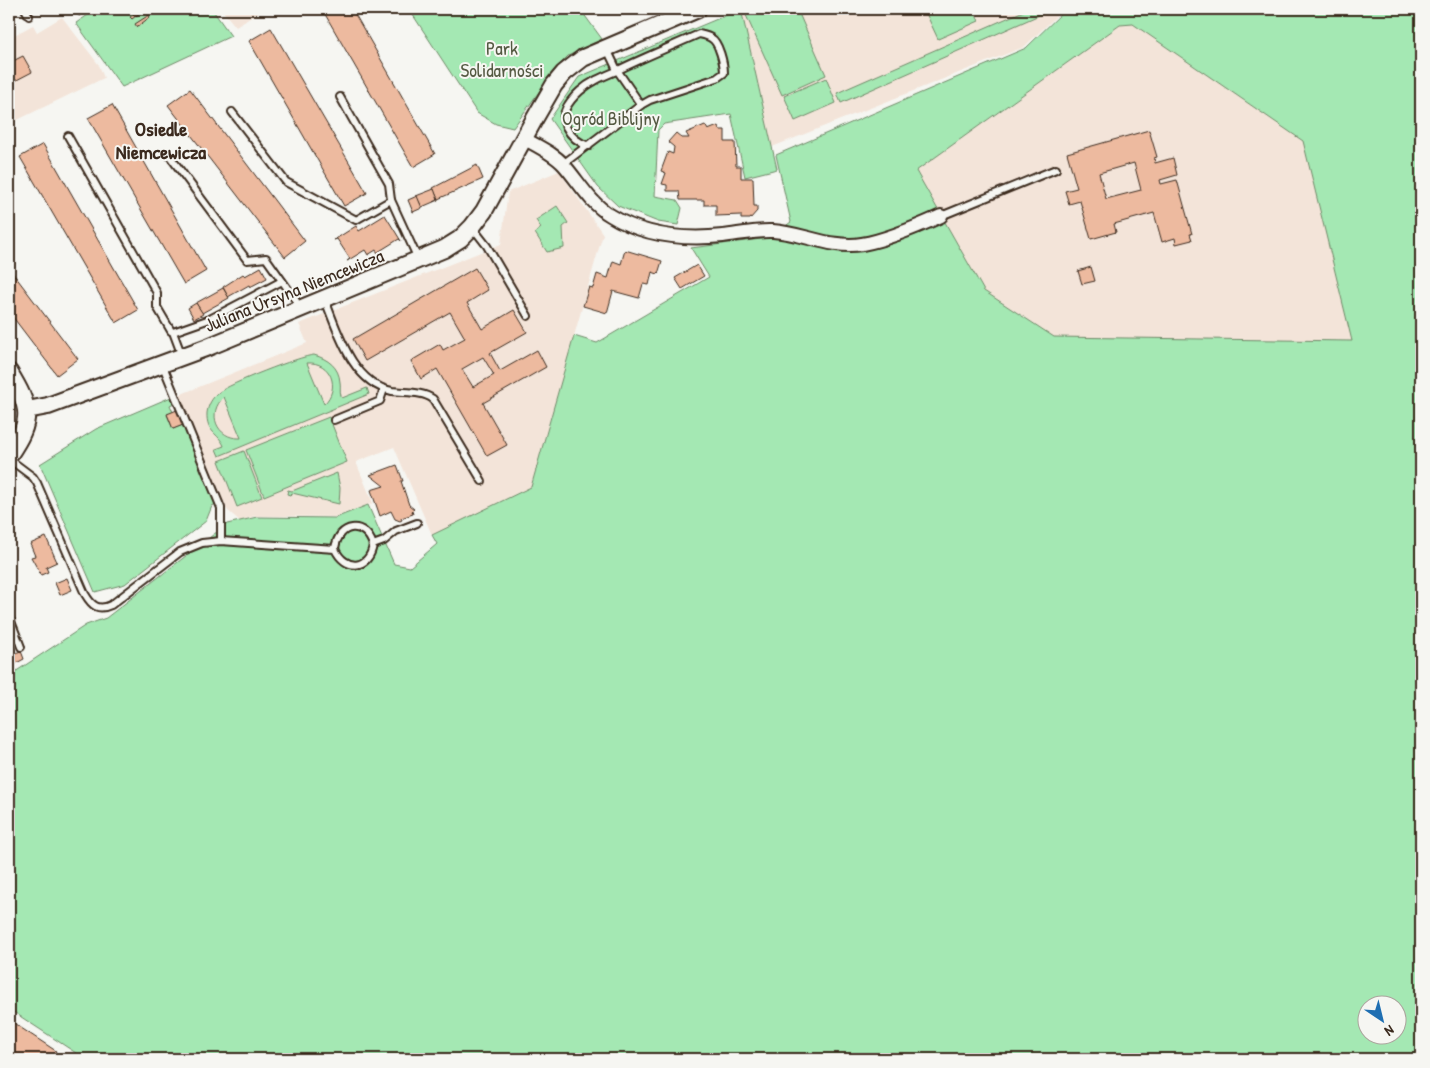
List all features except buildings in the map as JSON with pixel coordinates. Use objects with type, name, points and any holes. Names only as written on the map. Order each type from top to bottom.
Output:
[{"type":"street","name":"Juliana Ursyna Niemcewicza","points":[[27,410],[48,406],[182,357],[444,249],[472,227],[484,211],[523,138],[554,86],[564,73],[583,58],[698,9]]},
{"type":"street","points":[[523,138],[554,156],[563,164],[592,200],[610,216],[650,233],[681,238],[772,231],[836,244],[862,244],[876,241],[941,216]]},
{"type":"street","points":[[9,372],[21,392],[27,410],[26,422],[20,440],[9,455]]},
{"type":"lane","points":[[26,9],[29,16]]},
{"type":"lane","points":[[563,164],[590,146],[641,105],[650,100],[717,78],[724,72],[724,64],[715,41],[710,37],[699,34],[591,82],[579,92],[565,110],[563,119],[566,128],[574,138],[590,146]]},
{"type":"lane","points":[[606,48],[617,70],[641,105]]},
{"type":"lane","points":[[340,97],[390,184],[391,200],[418,260]]},
{"type":"lane","points":[[232,112],[286,182],[356,220],[391,200]]},
{"type":"lane","points":[[68,136],[157,292],[157,307],[173,332],[182,357]]},
{"type":"lane","points":[[169,155],[247,260],[266,258],[300,309]]},
{"type":"lane","points":[[941,216],[1056,170]]},
{"type":"lane","points":[[472,227],[484,241],[528,316]]},
{"type":"lane","points":[[173,332],[210,319],[282,281]]},
{"type":"lane","points":[[325,299],[343,344],[352,360],[366,376],[384,388],[424,395],[433,399],[482,481]]},
{"type":"lane","points":[[162,364],[220,503],[221,541]]},
{"type":"lane","points":[[334,420],[380,401],[384,388]]},
{"type":"lane","points":[[9,459],[37,483],[85,594],[93,605],[98,608],[105,608],[111,605],[180,552],[202,543],[221,541],[336,549]]},
{"type":"lane","points":[[373,545],[384,541],[396,531],[417,523]]},
{"type":"lane","points":[[357,528],[365,531],[373,545],[372,553],[367,560],[360,564],[352,565],[345,562],[339,556],[336,549],[336,540],[341,533],[348,529],[357,528]]},
{"type":"lane","points":[[9,616],[21,647]]},
{"type":"shaded area","points":[[221,9],[264,9],[236,27]]},
{"type":"shaded area","points":[[741,9],[1064,9],[1024,47],[772,147]]},
{"type":"shaded area","points":[[62,17],[99,65],[104,78],[9,124],[9,38],[33,25],[37,32]]},
{"type":"shaded area","points":[[1133,24],[1303,141],[1352,341],[1054,337],[984,291],[916,171],[1120,25]]},
{"type":"shaded area","points":[[559,171],[603,234],[531,487],[432,535],[394,447],[356,462],[373,503],[335,517],[255,516],[240,521],[227,510],[179,395],[307,343],[299,324],[501,244],[508,192]]},
{"type":"green space","points":[[97,9],[212,9],[231,36],[122,87],[76,23]]},
{"type":"green space","name":"Park Solidarności","points":[[409,9],[580,9],[602,39],[568,56],[556,68],[513,128],[496,124],[477,113]]},
{"type":"green space","name":"Ogród Biblijny","points":[[741,9],[777,169],[745,177],[731,114],[664,124],[658,130],[655,196],[677,200],[682,208],[678,225],[658,222],[618,206],[598,187],[550,119],[579,77]]},
{"type":"green space","points":[[755,9],[797,9],[826,75],[782,95],[745,13]]},
{"type":"green space","points":[[924,9],[973,9],[979,21],[938,39]]},
{"type":"green space","points":[[1028,9],[1044,9],[1046,12],[841,103],[837,93]]},
{"type":"green space","points":[[1066,9],[1421,9],[1421,1059],[78,1059],[79,1055],[9,1009],[9,685],[15,672],[86,625],[106,618],[227,524],[257,517],[335,518],[368,505],[394,564],[410,567],[437,544],[432,535],[531,487],[574,336],[597,343],[709,277],[691,248],[769,238],[791,222],[776,155],[1026,48]],"holes":[[[1133,24],[1303,141],[1352,341],[1054,337],[984,291],[916,171],[1120,25]]]},
{"type":"green space","points":[[826,78],[836,103],[795,121],[784,96]]},
{"type":"green space","points":[[557,206],[568,223],[563,227],[564,248],[547,252],[535,233],[541,228],[536,220]]},
{"type":"green space","points":[[314,355],[332,364],[339,377],[342,398],[367,388],[369,394],[219,456],[216,449],[224,446],[211,429],[207,420],[208,407],[214,397],[224,389],[249,377]],"holes":[[[307,363],[322,366],[331,377],[332,391],[324,404]],[[224,397],[241,438],[225,434],[217,424],[216,410]]]},
{"type":"green space","points":[[171,397],[174,403],[170,405],[173,412],[167,415],[173,429],[183,425],[216,504],[212,506],[206,521],[125,584],[95,592],[40,464],[96,429]]},
{"type":"green space","points":[[329,417],[347,462],[264,496],[246,450]]},
{"type":"green space","points":[[244,451],[262,497],[237,507],[219,461]]},
{"type":"green space","points":[[337,473],[340,488],[339,504],[292,493],[290,495],[287,494],[288,490],[292,491]]},
{"type":"district","name":"Osiedle Niemcewicza","points":[[161,140]]}]
